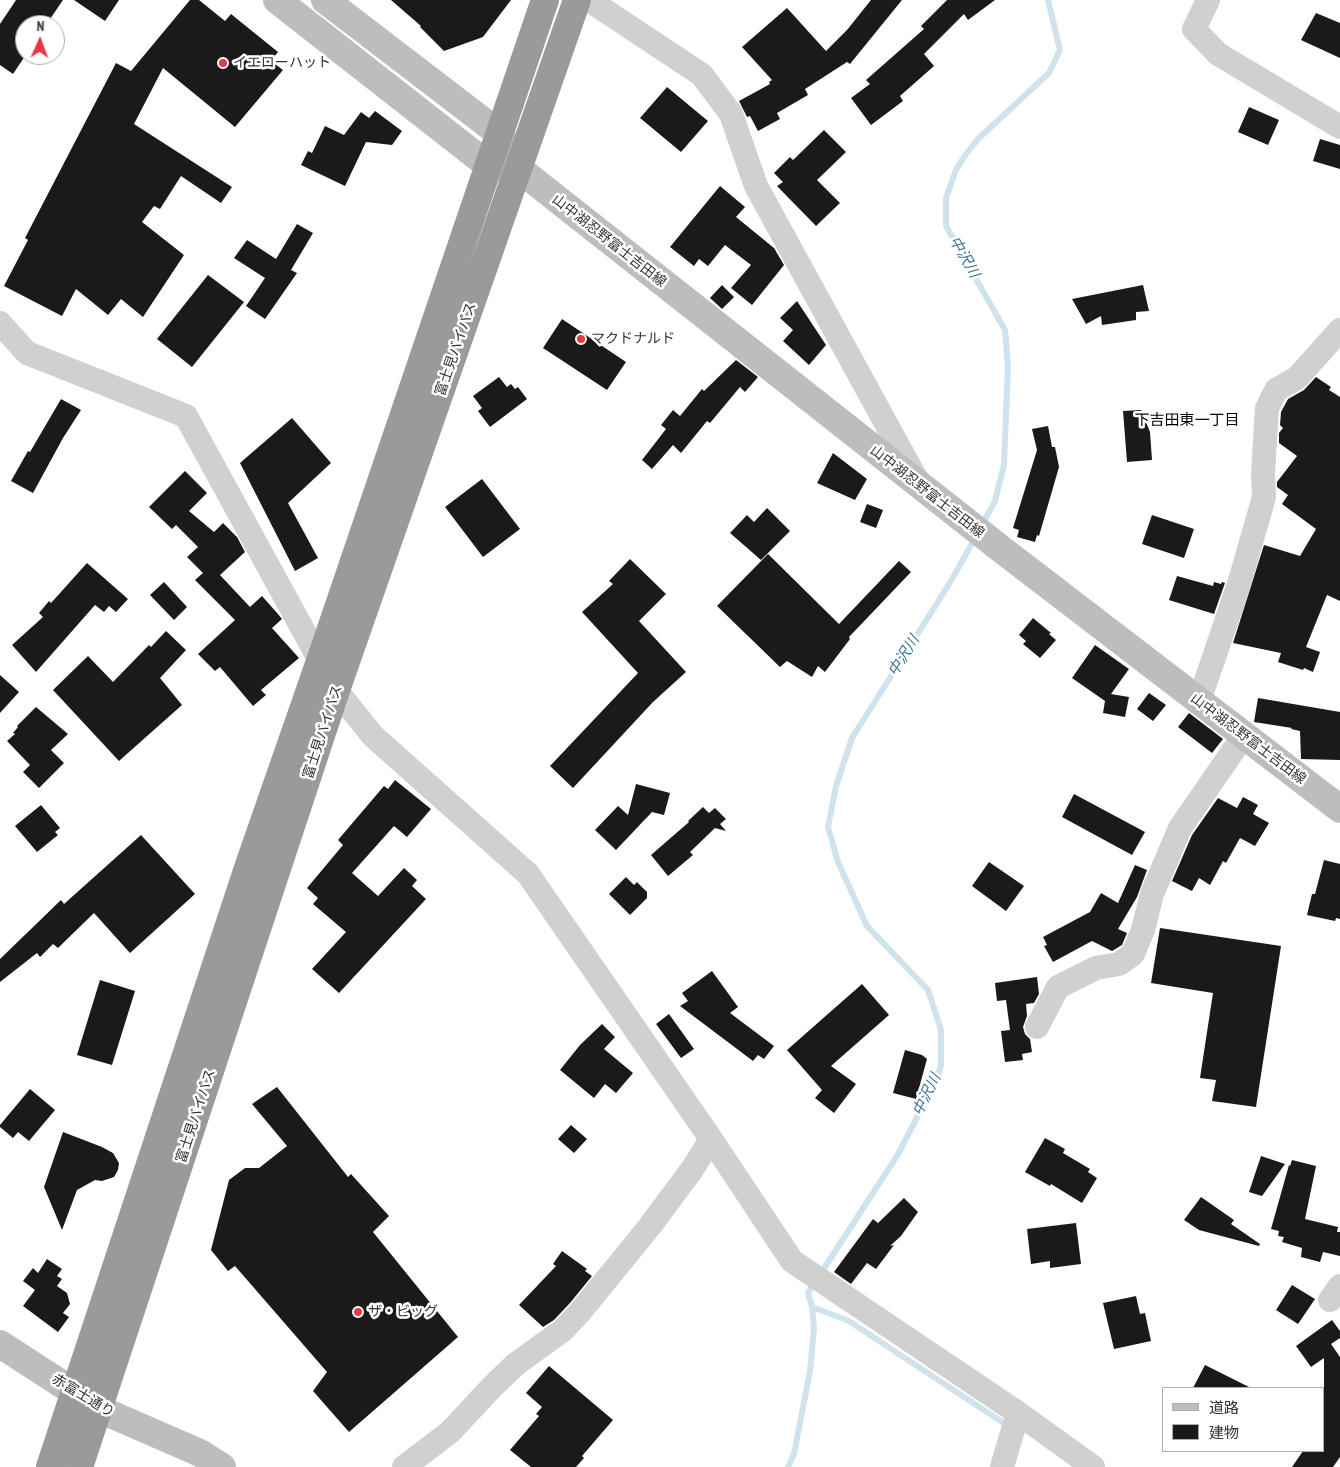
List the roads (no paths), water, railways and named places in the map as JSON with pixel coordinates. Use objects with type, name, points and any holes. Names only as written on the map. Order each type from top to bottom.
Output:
[{"type":"highway","name":"富士見バイパス","points":[[50,1467],[249,865],[545,0]]},
{"type":"highway","name":"富士見バイパス","points":[[79,1467],[336,690],[577,0]]},
{"type":"main road","points":[[276,0],[489,166],[519,169]]},
{"type":"main road","name":"山中湖忍野富士吉田線","points":[[325,0],[500,134],[519,169],[1001,550],[1340,809]]},
{"type":"main road","name":"赤富士通り","points":[[0,1344],[99,1409],[200,1453],[222,1467]]},
{"type":"street","points":[[589,0],[702,74],[731,114],[756,186],[926,490]]},
{"type":"street","points":[[1208,0],[1194,29],[1218,54],[1340,127]]},
{"type":"street","points":[[0,323],[27,353],[186,416],[336,690],[372,736],[528,874],[792,1260],[1018,1413],[1094,1467]]},
{"type":"street","points":[[1199,701],[1239,584],[1264,497],[1262,473],[1267,408],[1276,390],[1297,378],[1340,330]]},
{"type":"street","points":[[1037,1027],[1058,987],[1096,968],[1119,964],[1133,954],[1143,930],[1152,894],[1180,828],[1244,735]]},
{"type":"street","points":[[404,1467],[450,1432],[516,1364],[569,1324],[650,1226],[693,1168],[711,1139]]},
{"type":"street","points":[[1002,1467],[1018,1413]]},
{"type":"waterway","name":"中沢川","points":[[982,525],[995,501],[1004,465],[1008,366],[1005,330],[946,226],[946,198],[956,170],[978,139],[1049,73],[1060,50],[1048,0]]},
{"type":"waterway","name":"中沢川","points":[[788,1467],[794,1454],[810,1371],[814,1329],[812,1307],[808,1293],[897,1156],[933,1087],[941,1066],[941,1030],[928,990],[867,926],[838,862],[828,827],[836,786],[852,738],[951,581],[976,536]]},
{"type":"waterway","name":"中沢川","points":[[812,1307],[849,1321],[1008,1426]]},
{"type":"place","name":"イエローハット","points":[[223,63]]},
{"type":"place","name":"マクドナルド","points":[[581,339]]},
{"type":"place","name":"ザ・ビッグ","points":[[358,1312]]},
{"type":"district","name":"下吉田東一丁目","points":[[1187,421]]}]
